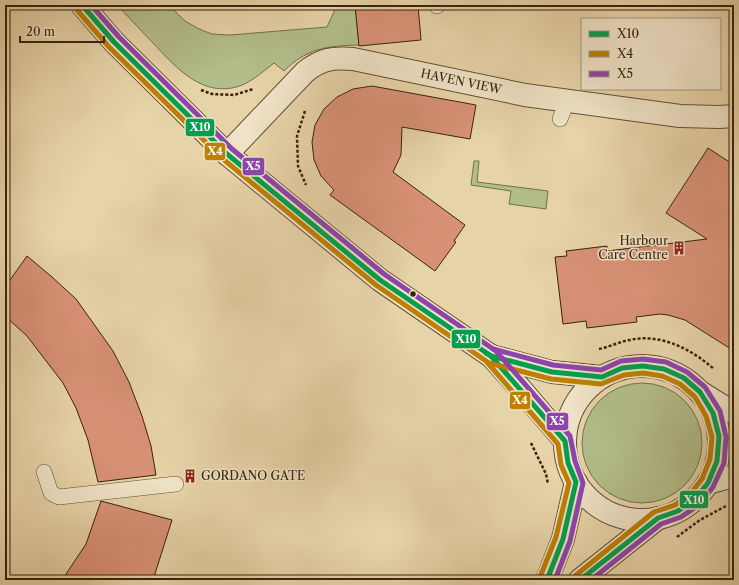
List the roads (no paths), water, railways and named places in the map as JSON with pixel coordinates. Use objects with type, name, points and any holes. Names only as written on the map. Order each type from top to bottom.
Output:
[{"type":"street","points":[[82,5],[114,42],[228,154],[380,280],[491,356],[565,442]]},
{"type":"street","name":"HAVEN VIEW","points":[[228,154],[305,72],[315,64],[332,58],[353,58],[526,95],[563,110],[707,117],[734,116]]},
{"type":"street","points":[[491,356],[552,372],[602,377]]},
{"type":"street","points":[[700,392],[713,413],[719,436],[717,461],[708,483],[695,499],[678,511],[658,518],[634,519],[611,514],[591,500],[576,482],[568,463],[565,442],[570,416],[582,394],[602,377],[622,368],[643,366],[664,369],[684,378],[700,392],[734,413]]},
{"type":"street","points":[[708,483],[734,476]]},
{"type":"street","points":[[547,580],[563,539],[576,482]]},
{"type":"street","points":[[580,580],[658,518]]},
{"type":"lane","points":[[44,472],[51,493],[59,497],[176,484]]},
{"type":"place","name":"Harbour Care Centre","points":[[679,248]]},
{"type":"place","name":"GORDANO GATE","points":[[190,476]]}]
